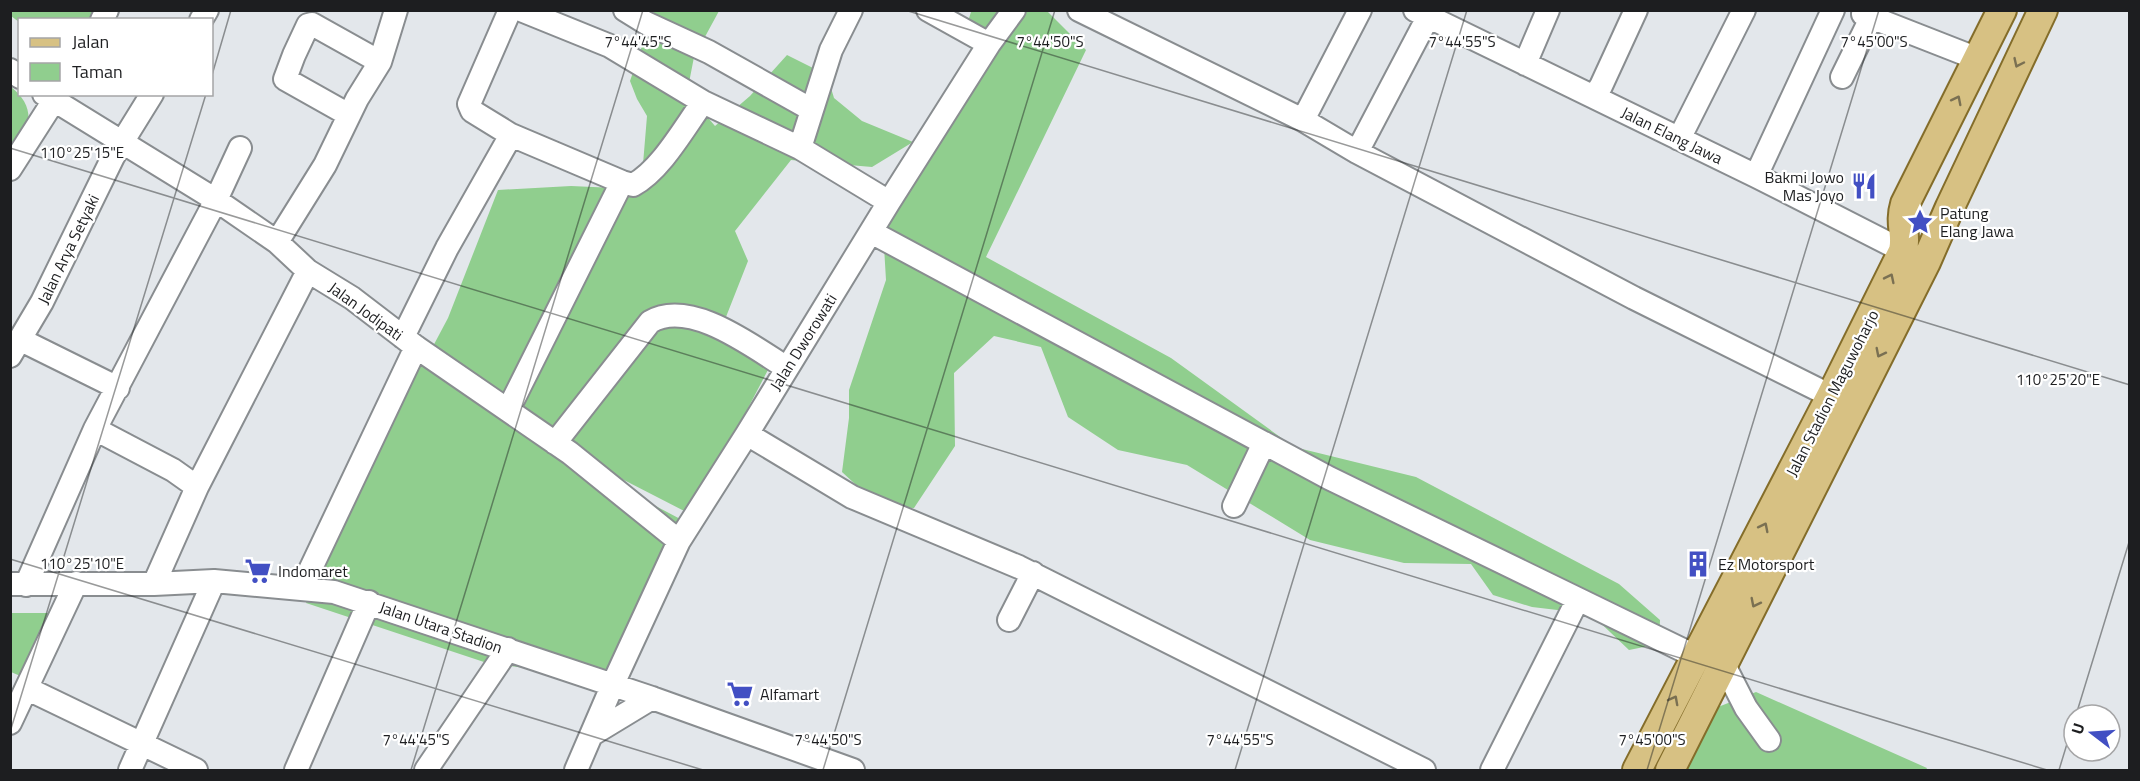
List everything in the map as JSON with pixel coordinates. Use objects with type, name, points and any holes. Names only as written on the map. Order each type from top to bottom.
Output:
[{"type":"main road","name":"Jalan Stadion Maguwoharjo","points":[[1915,257],[1905,241],[1902,215],[1912,189],[2002,10]]},
{"type":"main road","name":"Jalan Stadion Maguwoharjo","points":[[1637,771],[1831,396],[1915,257],[1950,207],[2043,10]]},
{"type":"main road","points":[[1912,189],[1950,207]]},
{"type":"main road","name":"Jalan Stadion Maguwoharjo","points":[[1670,771],[1724,665],[1915,257]]},
{"type":"main road","points":[[1659,728],[1685,740]]},
{"type":"street","points":[[277,242],[325,165],[349,115],[380,62],[396,10]]},
{"type":"street","points":[[510,10],[469,104],[472,111],[511,135],[633,185],[642,181],[655,167],[703,102]]},
{"type":"street","points":[[624,10],[646,23],[709,52],[812,110]]},
{"type":"street","points":[[800,148],[831,50],[851,10]]},
{"type":"street","points":[[928,10],[989,44]]},
{"type":"street","name":"Jalan Dworowati","points":[[576,771],[679,541],[889,202],[989,44],[1014,10]]},
{"type":"street","points":[[1079,10],[1303,120],[1357,152],[1634,298],[1831,396]]},
{"type":"street","points":[[1303,120],[1360,10]]},
{"type":"street","points":[[1525,64],[1548,10]]},
{"type":"street","points":[[1594,97],[1636,10]]},
{"type":"street","points":[[1679,139],[1744,10]]},
{"type":"street","points":[[1756,176],[1833,10]]},
{"type":"street","points":[[534,13],[610,46],[703,102],[800,148],[889,202]]},
{"type":"street","points":[[1842,77],[1863,13],[1978,59]]},
{"type":"street","points":[[1357,152],[1422,14]]},
{"type":"street","name":"Jalan Elang Jawa","points":[[1422,14],[1756,176],[1915,257]]},
{"type":"street","points":[[349,115],[285,79],[308,25],[325,19],[380,62]]},
{"type":"street","name":"Jalan Arya Setyaki","points":[[16,348],[42,302],[123,141],[151,96]]},
{"type":"street","points":[[10,169],[52,97]]},
{"type":"street","name":"Jalan Jodipati","points":[[52,97],[216,200],[277,242],[308,271],[352,297],[409,342],[555,443],[679,541]]},
{"type":"street","points":[[302,587],[409,342],[447,248],[511,135]]},
{"type":"street","points":[[18,584],[95,429],[216,200],[240,148]]},
{"type":"street","points":[[508,410],[622,182]]},
{"type":"street","points":[[871,232],[1329,478],[1697,657]]},
{"type":"street","points":[[154,584],[197,487],[308,271]]},
{"type":"street","points":[[555,443],[650,322],[658,317],[686,316],[704,320],[742,339],[788,368]]},
{"type":"street","points":[[16,348],[118,388]]},
{"type":"street","points":[[95,429],[173,470],[197,487]]},
{"type":"street","points":[[747,434],[852,497],[1032,573],[1424,771]]},
{"type":"street","points":[[1234,506],[1264,443]]},
{"type":"street","points":[[1009,620],[1032,573]]},
{"type":"street","points":[[130,771],[214,581]]},
{"type":"street","name":"Jalan Utara Stadion","points":[[18,584],[154,584],[214,581],[302,587],[334,592],[613,684],[853,771]]},
{"type":"street","points":[[10,723],[76,583]]},
{"type":"street","points":[[1492,771],[1578,599]]},
{"type":"street","points":[[296,771],[369,602]]},
{"type":"street","points":[[426,771],[508,649]]},
{"type":"street","points":[[1724,665],[1746,708],[1769,740]]},
{"type":"street","points":[[28,689],[196,771]]},
{"type":"street","points":[[591,735],[652,698]]},
{"type":"green space","points":[[10,11],[102,11],[98,18],[18,18],[18,21],[11,16]]},
{"type":"green space","points":[[654,11],[719,11],[694,57],[687,93],[715,126],[750,96],[787,55],[827,75],[834,98],[862,121],[913,142],[872,167],[791,160],[735,231],[748,261],[724,322],[769,368],[692,515],[620,478],[497,390],[431,350],[448,318],[498,190],[571,186],[615,188],[642,176],[647,116],[630,81]]},
{"type":"green space","points":[[970,11],[1047,11],[1086,50],[986,257],[1171,358],[1294,447],[1416,477],[1619,584],[1660,620],[1659,644],[1629,650],[1591,614],[1532,607],[1493,595],[1471,564],[1404,563],[1310,540],[1187,465],[1118,450],[1068,417],[1041,347],[994,336],[954,373],[955,446],[914,508],[880,507],[842,472],[849,418],[849,390],[886,280],[882,213],[980,57],[962,40]]},
{"type":"green space","points":[[10,86],[25,103],[28,120],[23,139],[10,158]]},
{"type":"green space","points":[[416,347],[567,459],[684,521],[609,679],[487,663],[306,603]]},
{"type":"green space","points":[[11,613],[56,613],[25,678],[11,672]]},
{"type":"green space","points":[[1756,692],[1927,768],[1926,770],[1681,770],[1713,709]]},
{"type":"place","name":"Bakmi Jowo Mas Joyo","points":[[1864,186]]},
{"type":"place","name":"Patung Elang Jawa","points":[[1920,222]]},
{"type":"place","name":"Ez Motorsport","points":[[1698,564]]},
{"type":"place","name":"Indomaret","points":[[258,571]]},
{"type":"place","name":"Alfamart","points":[[740,694]]}]
